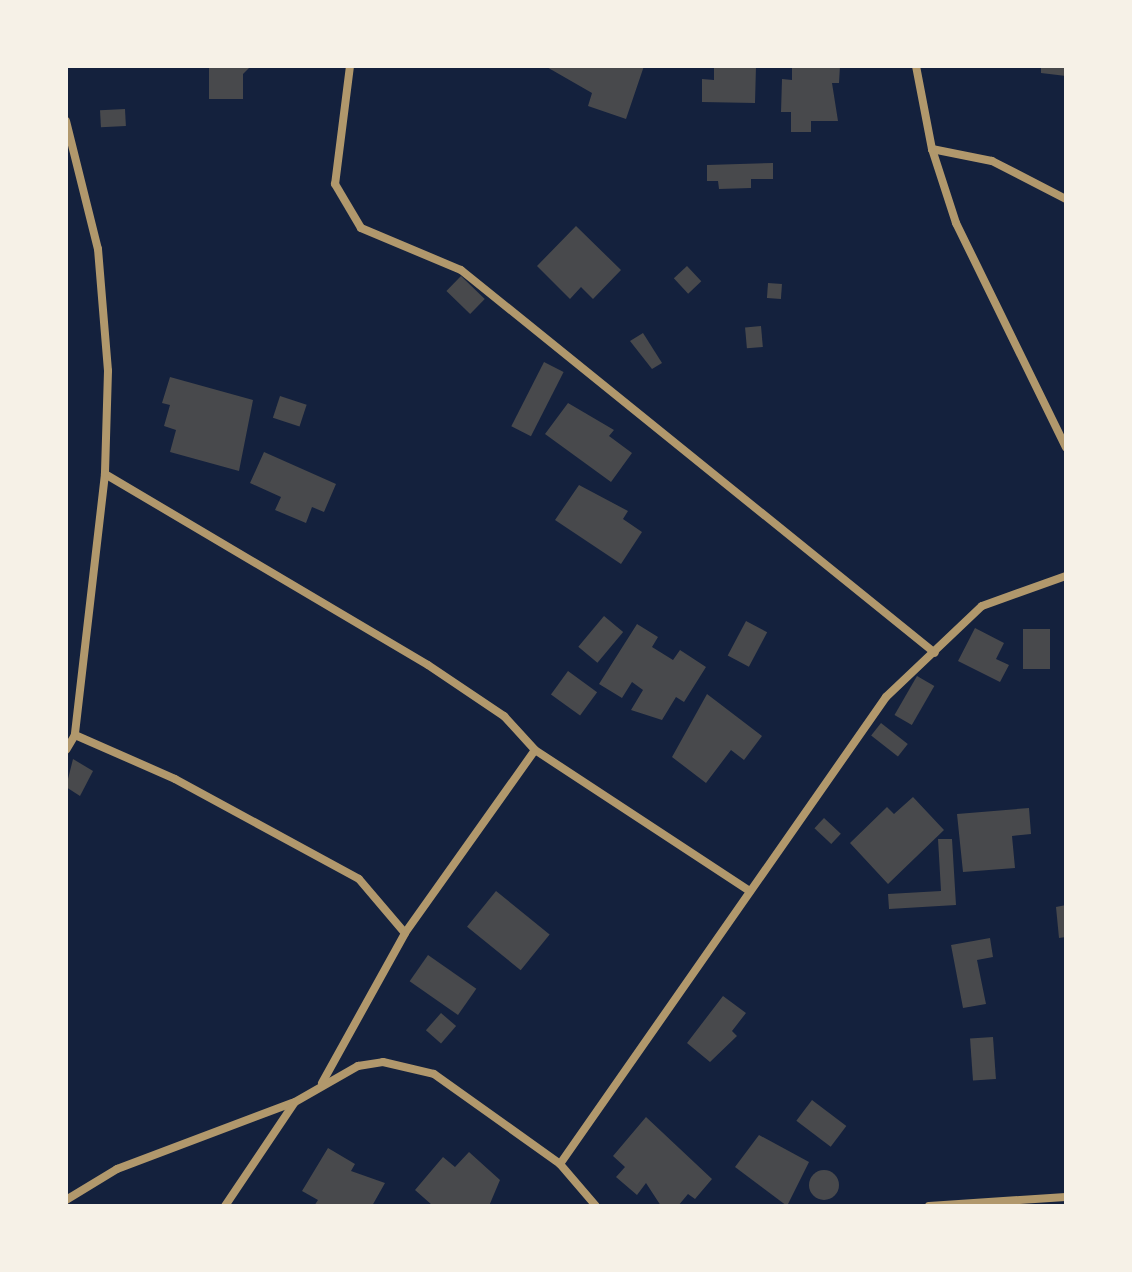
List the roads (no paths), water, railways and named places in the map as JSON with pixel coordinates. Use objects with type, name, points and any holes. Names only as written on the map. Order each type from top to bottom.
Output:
[{"type":"street","points":[[350,66],[335,184],[361,228],[461,270],[935,653]]},
{"type":"street","points":[[916,66],[932,149],[956,223],[1066,448]]},
{"type":"street","points":[[66,121],[98,249],[108,371],[105,474],[75,735],[66,750]]},
{"type":"street","points":[[932,149],[992,161],[1066,199]]},
{"type":"street","points":[[105,474],[428,665],[504,716],[535,750],[750,891]]},
{"type":"street","points":[[560,1164],[886,697],[982,606],[1066,576]]},
{"type":"street","points":[[75,735],[175,779],[359,879],[405,933]]},
{"type":"street","points":[[321,1084],[405,933],[535,750]]},
{"type":"street","points":[[66,1200],[117,1169],[295,1102],[321,1084],[358,1066],[410,1064],[560,1164],[596,1206]]},
{"type":"street","points":[[225,1206],[295,1102]]},
{"type":"street","points":[[929,1206],[1066,1197]]}]
